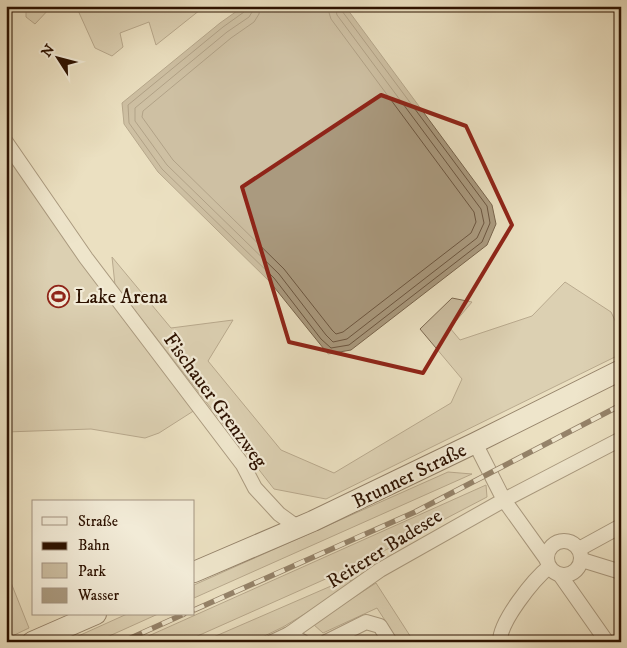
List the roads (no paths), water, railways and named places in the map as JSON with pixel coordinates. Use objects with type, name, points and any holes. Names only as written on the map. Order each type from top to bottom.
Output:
[{"type":"main road","name":"Brunner Straße","points":[[195,572],[297,527],[475,443],[621,370]]},
{"type":"main road","points":[[32,642],[91,616]]},
{"type":"street","name":"Fischauer Grenzweg","points":[[6,142],[86,258],[243,465],[255,488],[279,514],[297,527]]},
{"type":"street","name":"Reiterer Badesee","points":[[272,642],[289,634],[380,570],[504,500],[621,439]]},
{"type":"street","points":[[475,443],[504,500],[607,642]]},
{"type":"street","points":[[552,567],[572,574],[577,570],[580,554],[621,526]]},
{"type":"street","points":[[525,528],[543,536],[571,542],[580,554],[621,572]]},
{"type":"street","points":[[552,567],[549,550],[561,541]]},
{"type":"street","points":[[500,642],[505,622],[538,576],[552,567]]},
{"type":"street","points":[[326,642],[366,622],[380,626],[390,642]]},
{"type":"street","points":[[289,634],[303,642]]},
{"type":"water","points":[[244,6],[345,6],[492,205],[496,224],[487,245],[351,350],[328,354],[270,282],[158,172],[124,124],[122,103],[220,23]]},
{"type":"railway","points":[[195,610],[415,512],[621,405]]},
{"type":"railway","points":[[122,642],[180,616]]},
{"type":"place","name":"Lake Arena","points":[[59,296]]}]
